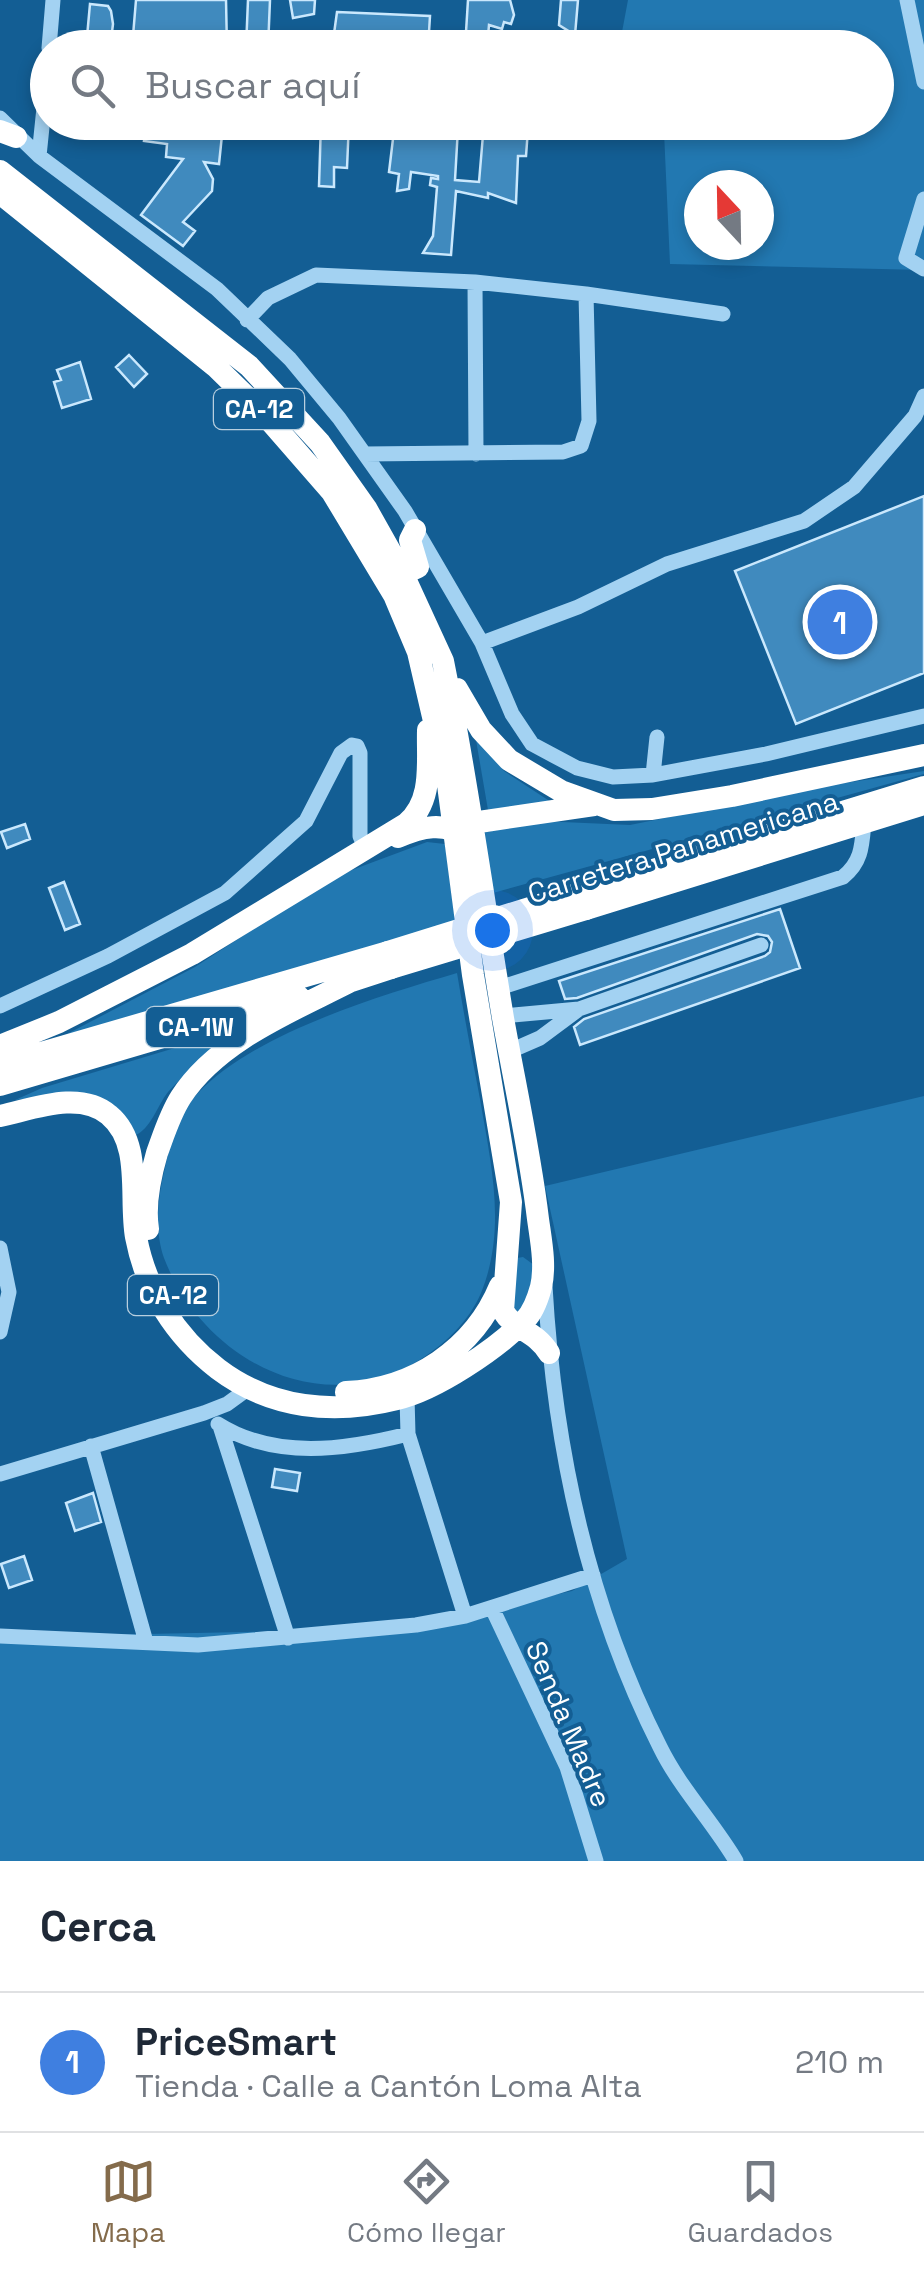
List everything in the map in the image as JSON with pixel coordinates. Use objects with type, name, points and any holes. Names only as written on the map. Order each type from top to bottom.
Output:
[{"type":"highway","name":"CA-12","points":[[0,171],[249,366],[341,471],[403,574],[442,661],[465,837],[473,974],[511,1202],[504,1278],[483,1320],[446,1357],[405,1380],[382,1387],[322,1393],[266,1381],[230,1362],[188,1319],[161,1273],[150,1244],[150,1178],[165,1130],[182,1094],[206,1068],[252,1034],[351,982]]},
{"type":"highway","name":"CA-12","points":[[0,192],[216,367],[264,414],[332,492],[394,595],[418,652],[500,988],[534,1182],[543,1261],[538,1298],[527,1318],[534,1338],[498,1342],[459,1370],[407,1397],[381,1404],[321,1408],[269,1397],[216,1367],[176,1326],[150,1284],[135,1232],[126,1138],[110,1115],[84,1102],[0,1116]]},
{"type":"highway","points":[[403,574],[418,567],[410,540],[415,530]]},
{"type":"highway","points":[[442,661],[470,713],[494,746],[543,782],[614,810],[676,806],[924,755]]},
{"type":"highway","points":[[0,1046],[135,986],[406,824],[420,810],[427,778],[429,696]]},
{"type":"highway","name":"Carretera Panamericana","points":[[582,901],[924,786]]},
{"type":"highway","name":"Carretera Panamericana","points":[[0,1066],[389,960],[924,804]]},
{"type":"highway","points":[[331,869],[431,826],[465,837],[495,819],[594,805]]},
{"type":"highway","name":"Carretera Panamericana","points":[[0,1085],[351,982],[389,960]]},
{"type":"highway","points":[[507,1254],[523,1248],[532,1250],[543,1261]]},
{"type":"highway","points":[[504,1278],[503,1311],[534,1338]]},
{"type":"street","points":[[50,30],[52,0]]},
{"type":"street","points":[[907,0],[924,82]]},
{"type":"street","points":[[0,118],[8,134],[217,289],[290,359],[365,454],[415,530],[482,643],[512,714],[532,744],[576,768],[614,777],[653,776],[924,716]]},
{"type":"street","points":[[39,156],[41,140]]},
{"type":"street","points":[[924,198],[906,258],[924,269]]},
{"type":"street","points":[[247,320],[268,298],[316,274],[475,282],[723,314]]},
{"type":"street","points":[[475,282],[476,454]]},
{"type":"street","points":[[365,454],[563,452],[581,446],[589,421],[586,294]]},
{"type":"street","points":[[482,643],[578,607],[667,564],[804,521],[854,487],[914,416],[924,396]]},
{"type":"street","points":[[653,776],[656,738]]},
{"type":"street","points":[[0,1006],[108,956],[224,893],[306,820],[341,752],[352,744],[358,746],[360,753],[360,836],[366,850]]},
{"type":"street","points":[[500,988],[843,878],[855,868],[862,852],[864,822]]},
{"type":"street","points":[[510,1051],[540,1038],[580,1010],[761,945]]},
{"type":"street","points":[[503,1016],[580,1010]]},
{"type":"street","points":[[0,1248],[9,1292],[0,1332]]},
{"type":"street","points":[[543,1261],[534,1338],[593,1575],[628,1680],[662,1752],[736,1861]]},
{"type":"street","points":[[0,1474],[204,1413],[227,1404],[249,1388]]},
{"type":"street","points":[[407,1397],[408,1434],[465,1616]]},
{"type":"street","points":[[204,1413],[220,1426],[255,1442],[302,1448],[344,1447],[408,1434]]},
{"type":"street","points":[[220,1426],[288,1638]]},
{"type":"street","points":[[92,1446],[146,1642]]},
{"type":"street","points":[[0,1636],[198,1645],[416,1626],[465,1616],[593,1575]]},
{"type":"street","name":"Senda Madre","points":[[492,1608],[567,1767],[596,1861]]},
{"type":"shaded area","points":[[628,0],[924,0],[924,270],[670,264],[664,140],[894,140],[894,30],[622,30]]},
{"type":"shaded area","points":[[475,734],[504,771],[551,802],[488,810]]},
{"type":"shaded area","points":[[924,771],[493,893],[482,833],[540,821],[630,825],[818,787]]},
{"type":"shaded area","points":[[427,842],[445,844],[455,921],[25,1056],[195,967],[333,877]]},
{"type":"shaded area","points":[[457,973],[494,1196],[493,1245],[481,1293],[463,1322],[439,1346],[383,1377],[345,1385],[306,1382],[270,1371],[236,1352],[207,1326],[182,1294],[164,1258],[158,1225],[159,1201],[181,1118],[198,1093],[222,1072],[284,1035],[356,1005]]},
{"type":"shaded area","points":[[258,1023],[178,1082],[145,1128],[134,1136],[109,1104],[84,1093],[15,1100],[42,1088]]},
{"type":"shaded area","points":[[924,1096],[924,1861],[0,1861],[0,1637],[398,1629],[572,1591],[627,1559],[545,1186]]},
{"type":"shaded area","points":[[523,1257],[534,1265],[532,1300],[518,1313],[511,1311],[517,1258]]},
{"type":"building","points":[[136,0],[226,0],[227,30],[134,30]]},
{"type":"building","points":[[248,0],[270,0],[269,30],[247,30]]},
{"type":"building","points":[[290,0],[315,0],[314,14],[293,18]]},
{"type":"building","points":[[468,0],[510,0],[514,15],[511,24],[504,22],[502,29],[489,25],[489,30],[466,30]]},
{"type":"building","points":[[561,0],[578,0],[575,30],[559,25]]},
{"type":"building","points":[[90,4],[108,6],[112,30],[88,30]]},
{"type":"building","points":[[337,12],[430,16],[429,30],[334,30]]},
{"type":"building","points":[[221,140],[219,164],[204,162],[213,179],[212,191],[183,222],[195,231],[183,246],[141,215],[183,159],[166,157],[167,144],[144,141]]},
{"type":"building","points":[[320,140],[348,140],[347,168],[334,167],[334,187],[319,186]]},
{"type":"building","points":[[393,140],[457,140],[455,180],[479,182],[483,140],[527,140],[526,156],[518,156],[516,203],[488,193],[488,198],[456,191],[451,255],[423,253],[433,236],[437,187],[430,185],[431,178],[438,176],[411,172],[409,189],[397,191],[399,174],[389,172]]},
{"type":"building","points":[[129,355],[147,374],[134,387],[116,367]]},
{"type":"building","points":[[80,362],[91,399],[62,408],[54,382],[61,380],[57,370]]},
{"type":"building","points":[[924,496],[924,673],[796,724],[735,571]]},
{"type":"building","points":[[25,824],[30,839],[7,848],[1,832]]},
{"type":"building","points":[[64,882],[80,924],[65,930],[49,888]]},
{"type":"building","points":[[780,909],[800,968],[580,1045],[574,1027],[584,1019],[765,956],[772,942],[768,936],[757,934],[577,998],[565,999],[559,981]]},
{"type":"building","points":[[275,1469],[300,1473],[297,1491],[272,1487]]},
{"type":"building","points":[[93,1493],[101,1522],[75,1531],[66,1503]]},
{"type":"building","points":[[24,1556],[32,1580],[9,1588],[1,1564]]},
{"type":"place","name":"PriceSmart","points":[[840,622]]}]
